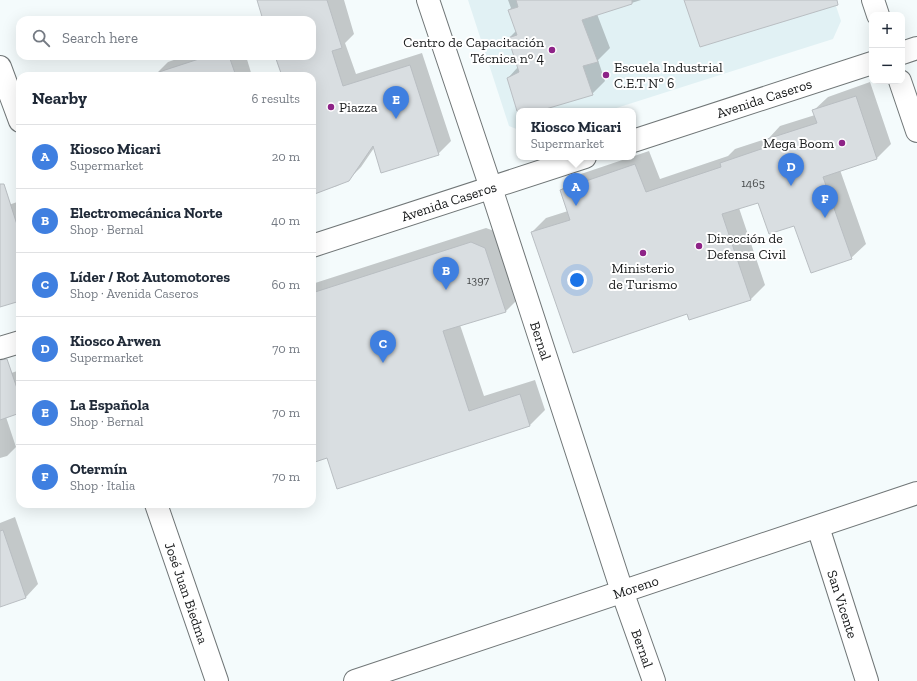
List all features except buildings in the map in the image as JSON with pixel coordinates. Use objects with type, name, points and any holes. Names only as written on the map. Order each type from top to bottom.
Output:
[{"type":"street","name":"Bernal","points":[[428,0],[492,188],[622,591],[654,681]]},
{"type":"street","points":[[873,0],[877,12]]},
{"type":"street","points":[[905,52],[917,48]]},
{"type":"street","name":"Avenida Caseros","points":[[636,140],[869,63]]},
{"type":"street","points":[[0,67],[16,111]]},
{"type":"street","points":[[901,84],[917,131]]},
{"type":"street","name":"Avenida Caseros","points":[[316,245],[576,160]]},
{"type":"street","points":[[0,348],[16,343]]},
{"type":"street","name":"Moreno","points":[[355,681],[917,493]]},
{"type":"street","name":"José Juan Biedma","points":[[157,508],[217,681]]},
{"type":"street","name":"San Vicente","points":[[818,527],[867,681]]},
{"type":"shaded area","name":"Escuela Industrial C.E.T Nº 6","points":[[468,0],[834,0],[841,21],[833,39],[616,108],[516,108],[516,129],[509,126]]},
{"type":"place","name":"Centro de Capacitación Técnica n° 4","points":[[552,50]]},
{"type":"place","name":"Escuela Industrial C.E.T Nº 6","points":[[606,75]]},
{"type":"place","name":"Piazza","points":[[331,107]]},
{"type":"place","name":"La Española","points":[[396,119]]},
{"type":"place","name":"Mega Boom","points":[[842,143]]},
{"type":"place","name":"Kiosco Arwen","points":[[791,186]]},
{"type":"place","name":"Kiosco Micari","points":[[576,206]]},
{"type":"place","name":"Otermín","points":[[825,218]]},
{"type":"place","name":"Dirección de Defensa Civil","points":[[699,246]]},
{"type":"place","name":"Ministerio de Turismo","points":[[643,253]]},
{"type":"place","name":"Electromecánica Norte","points":[[446,290]]},
{"type":"place","name":"Líder / Rot Automotores","points":[[383,363]]}]
